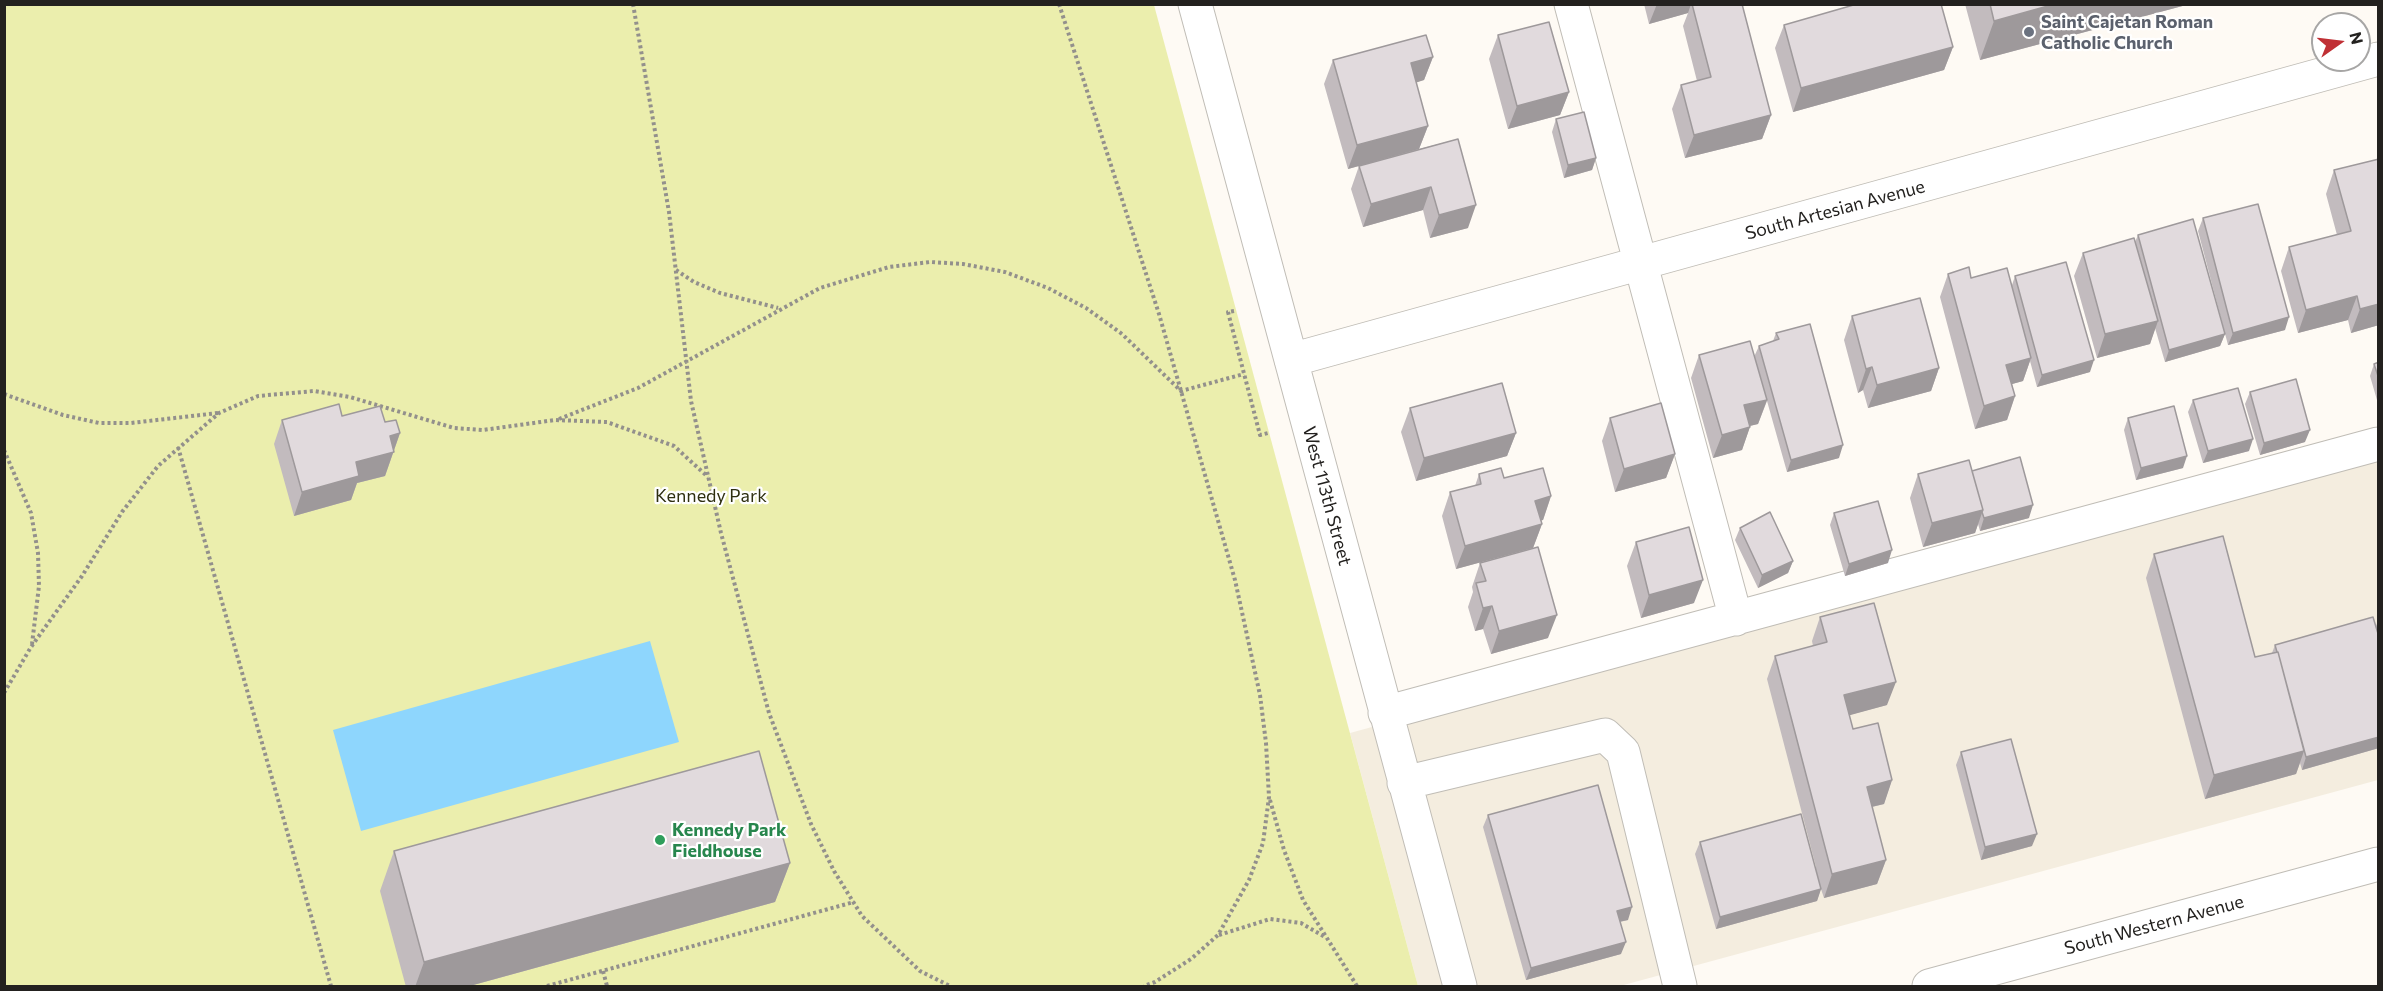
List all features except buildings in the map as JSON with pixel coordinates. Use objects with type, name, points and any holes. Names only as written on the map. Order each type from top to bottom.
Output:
[{"type":"street","name":"West 113th Street","points":[[1196,4],[1460,987]]},
{"type":"street","points":[[1571,4],[1736,619]]},
{"type":"street","name":"South Artesian Avenue","points":[[1291,360],[2379,59]]},
{"type":"street","points":[[1386,713],[2379,444]]},
{"type":"street","points":[[1404,783],[1605,735],[1623,752],[1680,987]]},
{"type":"street","name":"South Western Avenue","points":[[1929,987],[2379,864]]},
{"type":"path","points":[[633,4],[669,212],[691,401],[708,478],[769,713],[811,824],[862,916],[920,970],[950,987]]},
{"type":"path","points":[[1059,4],[1181,391],[1235,580],[1260,694],[1269,797],[1284,849],[1303,900],[1356,987]]},
{"type":"path","points":[[555,420],[638,388],[686,363],[779,308],[820,288],[889,267],[941,263],[963,264],[1005,272],[1048,288],[1086,308],[1122,334],[1181,391]]},
{"type":"path","points":[[675,270],[694,282],[720,293],[779,308]]},
{"type":"path","points":[[1241,309],[1228,312],[1260,435],[1272,432]]},
{"type":"path","points":[[1181,391],[1244,374]]},
{"type":"path","points":[[4,693],[122,512],[158,466],[219,413],[258,396],[314,391],[350,397],[454,428],[483,430],[555,420],[607,422],[635,430],[674,446],[708,478]]},
{"type":"path","points":[[4,394],[63,415],[99,423],[131,423],[219,413]]},
{"type":"path","points":[[178,447],[331,987]]},
{"type":"path","points":[[4,450],[31,513],[38,553],[39,586],[32,647]]},
{"type":"path","points":[[1144,987],[1191,959],[1218,935],[1249,880],[1263,843],[1269,797]]},
{"type":"path","points":[[547,987],[854,902]]},
{"type":"path","points":[[1218,935],[1270,919],[1301,923],[1326,938]]},
{"type":"path","points":[[603,971],[607,987]]},
{"type":"shaded area","points":[[2378,452],[2378,780],[1620,986],[1418,986],[1350,733]]},
{"type":"green space","name":"Kennedy Park","points":[[5,5],[1154,5],[1418,986],[5,986]]},
{"type":"water","points":[[650,641],[679,742],[361,831],[333,730]]},
{"type":"place","name":"Saint Cajetan Roman Catholic Church","points":[[2029,32]]},
{"type":"place","name":"Kennedy Park Fieldhouse","points":[[660,840]]}]
